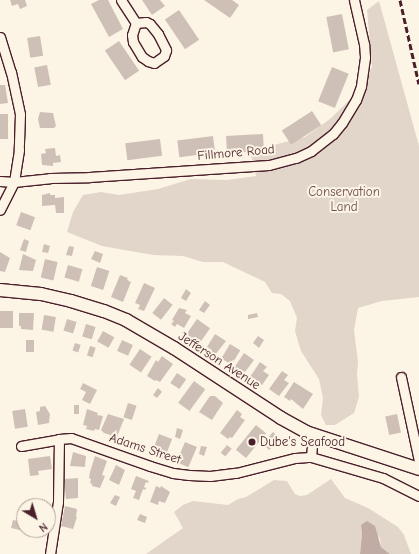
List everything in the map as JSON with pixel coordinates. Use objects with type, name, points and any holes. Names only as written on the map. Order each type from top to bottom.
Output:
[{"type":"main road","name":"Jefferson Avenue","points":[[0,290],[40,294],[71,301],[104,311],[126,320],[174,348],[281,418],[317,435],[419,469]]},
{"type":"street","points":[[121,0],[136,23]]},
{"type":"street","name":"Fillmore Road","points":[[0,181],[14,182],[50,178],[89,177],[269,165],[296,158],[311,151],[333,134],[342,123],[356,100],[361,86],[365,57],[364,44],[354,0]]},
{"type":"street","points":[[146,22],[150,24],[158,34],[166,50],[161,60],[154,63],[148,61],[138,50],[132,35],[136,23],[146,22]]},
{"type":"street","points":[[0,37],[11,72],[20,114],[19,150],[14,182],[0,210]]},
{"type":"street","points":[[401,377],[419,461]]},
{"type":"street","points":[[317,435],[311,457],[383,478],[419,496]]},
{"type":"street","name":"Adams Street","points":[[21,446],[71,438],[173,473],[210,476],[236,473],[295,458],[311,457]]},
{"type":"street","points":[[50,554],[58,502],[59,439]]},
{"type":"green space","name":"Conservation Land","points":[[379,1],[419,146],[419,297],[382,301],[358,308],[354,330],[358,362],[357,374],[359,397],[354,413],[335,425],[326,425],[321,415],[323,398],[319,379],[301,351],[295,331],[297,318],[290,301],[281,294],[272,293],[265,282],[223,262],[203,262],[183,256],[153,255],[102,246],[67,232],[73,212],[83,195],[101,192],[119,195],[158,189],[191,179],[227,180],[256,176],[250,151],[305,137],[330,119],[362,88],[372,67],[367,10]]},
{"type":"green space","points":[[331,479],[345,498],[368,508],[398,527],[404,535],[411,554],[390,554],[381,547],[380,538],[361,525],[362,534],[360,554],[146,554],[183,528],[174,512],[183,505],[193,501],[228,505],[238,499],[246,497],[274,480],[287,481],[295,494],[300,496],[307,495]]},
{"type":"shaded area","points":[[367,521],[375,526],[381,547],[390,554],[360,554],[362,534],[361,525]]},
{"type":"building","points":[[10,0],[25,0],[27,6],[20,9],[18,4],[12,6]]},
{"type":"building","points":[[99,0],[108,0],[123,29],[109,37],[91,4]]},
{"type":"building","points":[[142,0],[160,0],[165,6],[152,15]]},
{"type":"building","points":[[204,0],[232,0],[239,5],[230,18]]},
{"type":"building","points":[[179,10],[199,40],[185,49],[165,20]]},
{"type":"building","points":[[342,14],[349,49],[333,52],[326,17]]},
{"type":"building","points":[[40,36],[43,56],[30,58],[27,38]]},
{"type":"building","points":[[119,41],[139,71],[125,80],[105,51]]},
{"type":"building","points":[[47,65],[51,85],[38,87],[34,67]]},
{"type":"building","points":[[332,67],[349,74],[335,108],[318,101]]},
{"type":"building","points":[[0,85],[5,85],[8,103],[0,104]]},
{"type":"building","points":[[312,111],[321,125],[291,145],[282,131]]},
{"type":"building","points":[[40,112],[53,113],[56,126],[54,128],[40,128],[38,119]]},
{"type":"building","points":[[0,114],[8,114],[8,139],[0,139]]},
{"type":"building","points":[[263,134],[264,151],[227,153],[226,136]]},
{"type":"building","points":[[213,136],[215,153],[179,157],[177,140]]},
{"type":"building","points":[[160,139],[162,156],[127,160],[125,143]]},
{"type":"building","points":[[55,148],[56,156],[60,155],[61,162],[53,163],[53,166],[42,165],[41,154],[46,153],[45,149]]},
{"type":"building","points":[[50,193],[50,195],[55,195],[55,198],[64,197],[64,213],[56,213],[55,205],[42,206],[42,195]]},
{"type":"building","points":[[21,212],[35,217],[30,230],[16,225]]},
{"type":"building","points":[[24,239],[29,241],[26,252],[20,250]]},
{"type":"building","points":[[44,244],[50,246],[48,253],[42,252]]},
{"type":"building","points":[[69,246],[74,247],[72,256],[66,255]]},
{"type":"building","points":[[95,251],[103,254],[100,263],[91,259]]},
{"type":"building","points":[[0,252],[10,258],[5,272],[0,271]]},
{"type":"building","points":[[23,254],[36,260],[33,271],[19,270]]},
{"type":"building","points":[[45,259],[58,262],[53,280],[41,278]]},
{"type":"building","points":[[68,265],[82,269],[79,282],[64,277]]},
{"type":"building","points":[[97,267],[109,271],[103,290],[91,286]]},
{"type":"building","points":[[120,275],[128,278],[127,280],[131,282],[123,302],[111,297]]},
{"type":"building","points":[[144,283],[155,288],[144,311],[138,309],[140,305],[135,303]]},
{"type":"building","points":[[186,289],[191,293],[186,301],[181,298]]},
{"type":"building","points":[[164,298],[173,305],[161,320],[152,313]]},
{"type":"building","points":[[205,301],[210,305],[204,313],[199,310]]},
{"type":"building","points":[[179,308],[187,310],[185,313],[191,316],[184,328],[177,324],[175,327],[171,324],[174,321],[172,320]]},
{"type":"building","points":[[0,311],[13,311],[13,328],[0,328]]},
{"type":"building","points":[[19,313],[34,313],[33,330],[21,329],[21,326],[19,326]]},
{"type":"building","points":[[257,313],[258,317],[248,319],[248,315]]},
{"type":"building","points":[[44,315],[56,317],[54,332],[42,330]]},
{"type":"building","points":[[67,319],[77,322],[73,333],[63,330]]},
{"type":"building","points":[[197,319],[210,328],[199,345],[186,335]]},
{"type":"building","points":[[86,324],[96,327],[92,339],[82,336]]},
{"type":"building","points":[[103,331],[114,337],[109,348],[97,341]]},
{"type":"building","points":[[215,334],[226,341],[215,355],[210,352],[212,350],[207,347]]},
{"type":"building","points":[[258,336],[264,340],[259,348],[253,343]]},
{"type":"building","points":[[26,340],[34,340],[34,352],[26,352]]},
{"type":"building","points":[[122,340],[133,345],[128,356],[117,351]]},
{"type":"building","points":[[75,343],[81,345],[78,352],[73,351]]},
{"type":"building","points":[[230,344],[240,350],[232,365],[221,359]]},
{"type":"building","points":[[90,346],[96,348],[93,357],[87,356]]},
{"type":"building","points":[[140,349],[152,357],[141,373],[129,365]]},
{"type":"building","points":[[244,353],[254,360],[245,372],[234,368]]},
{"type":"building","points":[[162,356],[173,364],[160,382],[147,376],[156,360],[158,362]]},
{"type":"building","points":[[260,362],[267,367],[263,371],[269,375],[262,385],[250,377]]},
{"type":"building","points":[[282,371],[288,375],[284,380],[289,383],[279,396],[269,389]]},
{"type":"building","points":[[177,373],[186,379],[179,389],[170,383]]},
{"type":"building","points":[[194,381],[205,389],[189,411],[178,403]]},
{"type":"building","points":[[294,382],[313,394],[303,409],[291,399],[290,401],[284,397]]},
{"type":"building","points":[[83,383],[97,390],[90,404],[82,400],[86,392],[80,389]]},
{"type":"building","points":[[158,388],[162,392],[157,398],[153,395]]},
{"type":"building","points":[[210,396],[215,396],[223,403],[212,420],[199,412]]},
{"type":"building","points":[[128,403],[137,406],[132,420],[123,417]]},
{"type":"building","points":[[74,405],[79,405],[79,414],[74,414]]},
{"type":"building","points":[[45,406],[50,414],[49,423],[38,425],[36,412],[40,411],[40,407]]},
{"type":"building","points":[[25,409],[28,427],[15,429],[12,411]]},
{"type":"building","points":[[87,409],[98,413],[97,415],[103,416],[99,430],[95,429],[94,431],[86,429],[87,426],[83,425]]},
{"type":"building","points":[[237,410],[242,414],[240,417],[245,420],[232,438],[230,437],[228,439],[220,433]]},
{"type":"building","points":[[108,414],[124,419],[117,437],[104,433],[101,430]]},
{"type":"building","points":[[397,414],[401,433],[389,435],[385,416]]},
{"type":"building","name":"Dube's Seafood","points":[[256,425],[266,433],[246,458],[236,450]]},
{"type":"building","points":[[177,428],[183,430],[180,439],[175,437]]},
{"type":"building","points":[[273,432],[280,438],[269,450],[263,444]]},
{"type":"building","points":[[159,434],[172,439],[164,460],[151,455]]},
{"type":"building","points":[[185,442],[197,447],[188,467],[176,462]]},
{"type":"building","points":[[227,445],[232,449],[225,457],[221,453]]},
{"type":"building","points":[[201,446],[207,447],[204,456],[199,454]]},
{"type":"building","points":[[73,452],[86,456],[85,467],[70,466]]},
{"type":"building","points":[[50,456],[52,469],[38,471],[39,475],[30,476],[28,459]]},
{"type":"building","points":[[95,456],[107,461],[102,475],[105,476],[100,488],[92,486],[90,483],[91,479],[89,478]]},
{"type":"building","points":[[116,465],[125,470],[119,485],[109,480]]},
{"type":"building","points":[[136,476],[149,481],[148,483],[146,482],[144,487],[146,488],[145,490],[143,489],[139,500],[133,498],[136,491],[131,489]]},
{"type":"building","points":[[78,478],[78,498],[66,499],[64,479]]},
{"type":"building","points":[[156,486],[160,488],[161,486],[170,492],[165,503],[159,501],[158,505],[150,502]]},
{"type":"building","points":[[115,495],[120,497],[116,506],[110,503]]},
{"type":"building","points":[[65,506],[77,509],[77,517],[73,529],[61,526]]},
{"type":"building","points":[[140,514],[147,517],[145,523],[137,520]]},
{"type":"building","points":[[13,520],[16,521],[16,529],[11,528]]},
{"type":"railway","points":[[400,0],[419,84]]},
{"type":"place","name":"Dube's Seafood","points":[[252,442]]}]
